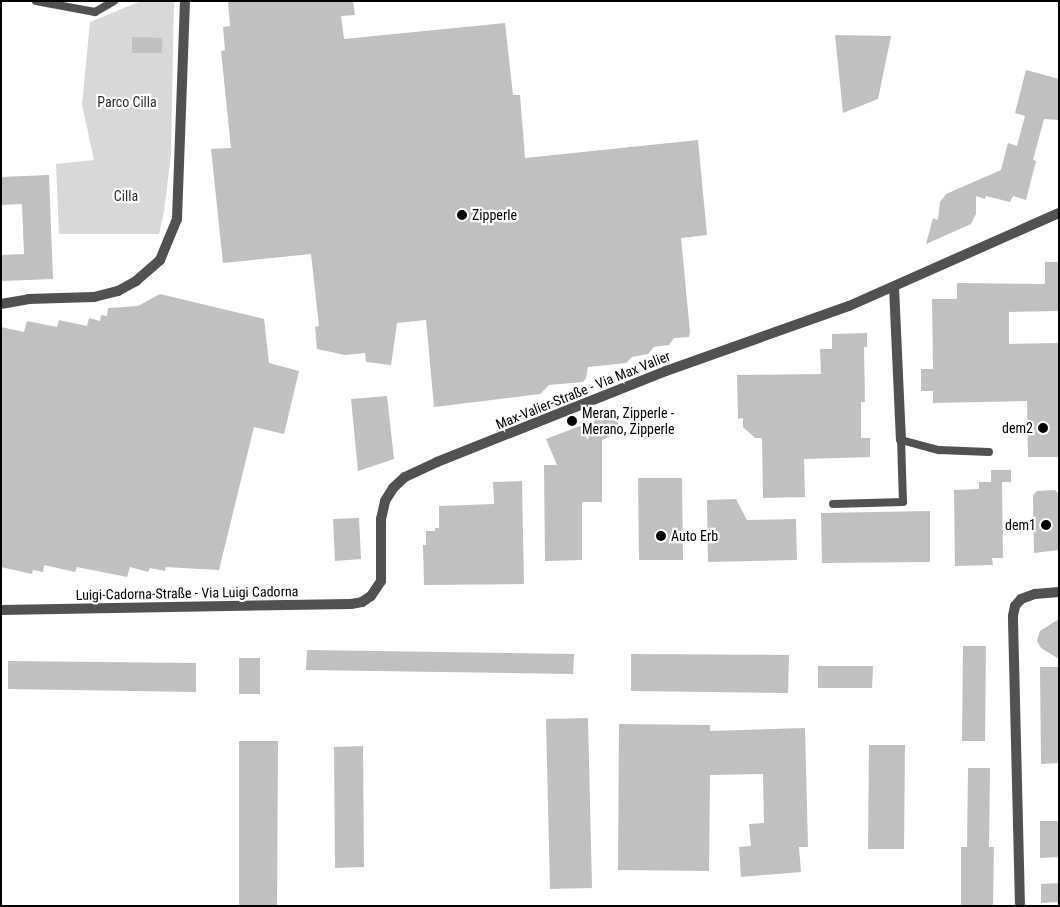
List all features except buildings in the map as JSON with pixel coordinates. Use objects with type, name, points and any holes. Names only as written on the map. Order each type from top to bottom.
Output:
[{"type":"street","points":[[1,304],[28,299],[94,297],[118,291],[136,281],[160,260],[177,219],[185,1]]},
{"type":"street","name":"Max-Valier-Straße - Via Max Valier","points":[[371,596],[381,581],[381,519],[385,501],[393,488],[405,477],[437,462],[666,371],[840,309],[894,287],[1059,213]]},
{"type":"street","points":[[894,287],[901,440]]},
{"type":"street","points":[[1020,906],[1013,616],[1015,606],[1021,599],[1035,594],[1059,592]]},
{"type":"street","name":"Luigi-Cadorna-Straße - Via Luigi Cadorna","points":[[1,610],[352,604],[362,602],[371,596]]},
{"type":"lane","points":[[36,1],[95,12],[114,1]]},
{"type":"lane","points":[[833,504],[903,502],[901,440],[939,450],[989,452]]},
{"type":"green space","name":"Parco Cilla","points":[[141,1],[174,1],[171,154],[164,212],[159,234],[59,234],[56,164],[94,160],[82,105],[90,22]]},
{"type":"place","name":"Zipperle","points":[[462,215]]},
{"type":"place","name":"Meran, Zipperle - Merano, Zipperle","points":[[572,421]]},
{"type":"place","name":"dem2","points":[[1043,428]]},
{"type":"place","name":"dem1","points":[[1046,525]]},
{"type":"place","name":"Auto Erb","points":[[661,536]]},
{"type":"park label","name":"Cilla","points":[[126,196]]}]
